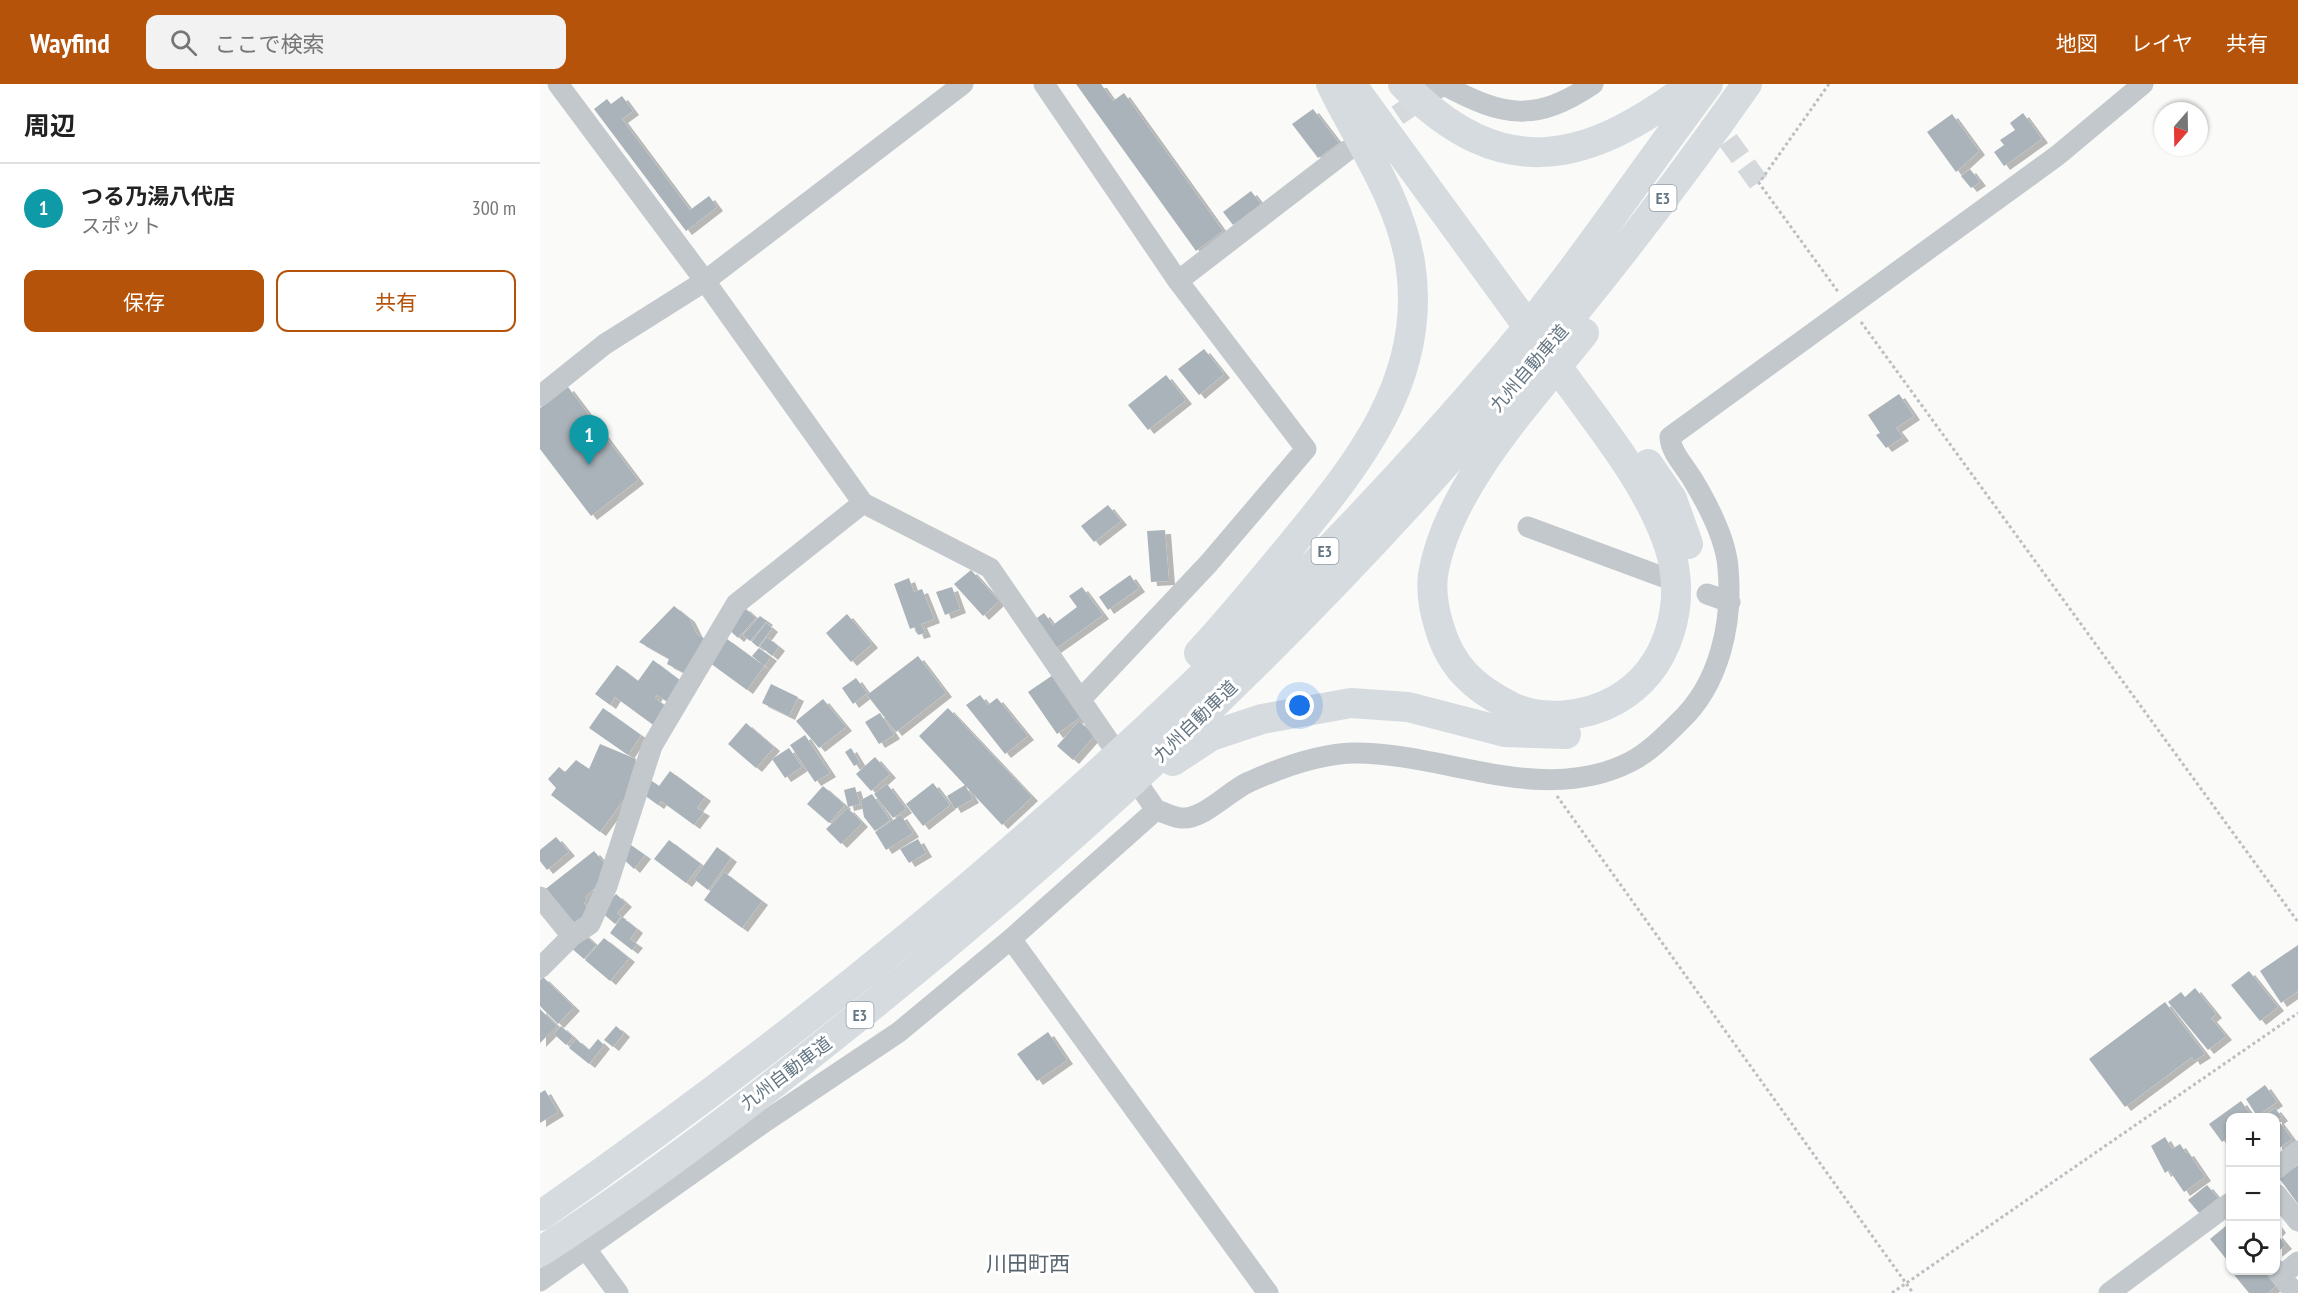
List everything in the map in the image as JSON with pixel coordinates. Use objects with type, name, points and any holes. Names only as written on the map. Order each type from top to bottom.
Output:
[{"type":"highway","points":[[1136,728],[1308,525],[1361,456],[1381,423],[1399,380],[1407,353],[1414,297],[1410,261],[1400,225],[1386,189],[1330,84]]},
{"type":"highway","points":[[1351,84],[1538,340],[1647,496],[1669,548],[1677,596],[1671,634],[1656,662],[1638,685],[1616,700],[1584,714],[1561,715],[1517,710],[1483,692],[1449,656],[1434,607],[1433,578],[1441,542],[1515,382]]},
{"type":"highway","points":[[1166,759],[1211,736],[1262,719],[1351,703],[1408,707],[1505,732],[1571,734],[1593,731],[1633,713],[1658,688],[1680,657],[1691,628],[1697,603],[1693,568],[1688,542],[1672,499],[1601,394],[1448,190],[1374,84]]},
{"type":"highway","points":[[1417,88],[1456,128],[1478,140],[1508,150],[1541,153],[1576,148],[1604,140],[1643,120],[1692,84]]},
{"type":"highway","name":"九州自動車道","points":[[540,1252],[677,1155],[827,1042],[985,914],[1166,759],[1347,571],[1515,382],[1562,285],[1708,84]]},
{"type":"highway","name":"九州自動車道","points":[[540,1216],[660,1132],[801,1025],[962,891],[1136,728],[1189,691],[1397,477],[1515,382],[1581,322],[1747,84]]},
{"type":"street","points":[[558,84],[705,281],[864,503],[990,568],[1156,810],[1183,819],[1194,816],[1247,783],[1312,760],[1352,753],[1407,756],[1498,776],[1548,779],[1572,778],[1601,772],[1630,762],[1659,742],[1689,713],[1713,673],[1726,629],[1730,602],[1728,565],[1719,532],[1694,481],[1671,446],[1670,437],[2058,155],[2143,84]]},
{"type":"street","points":[[540,396],[605,344],[705,281],[963,84]]},
{"type":"street","points":[[1044,84],[1178,281],[1306,449],[1209,563],[1081,699]]},
{"type":"street","points":[[1417,88],[1444,85],[1480,104],[1522,113],[1570,100],[1593,84]]},
{"type":"street","points":[[1178,281],[1347,150]]},
{"type":"street","points":[[540,968],[572,936],[590,924],[607,886],[652,746],[736,604],[864,503]]},
{"type":"street","points":[[1528,527],[1664,577]]},
{"type":"street","points":[[1707,594],[1730,602]]},
{"type":"street","points":[[540,1281],[766,1121],[900,1032],[1011,939],[1156,810]]},
{"type":"street","points":[[540,897],[572,936]]},
{"type":"street","points":[[1011,939],[1268,1293]]},
{"type":"street","points":[[2278,1167],[2298,1150]]},
{"type":"street","points":[[2280,1199],[2298,1221]]},
{"type":"street","points":[[2109,1293],[2226,1206]]},
{"type":"street","points":[[586,1249],[618,1293]]},
{"type":"street","points":[[2280,1272],[2298,1262]]},
{"type":"street","points":[[2280,1275],[2295,1293]]},
{"type":"path","points":[[1829,84],[1759,183],[2298,922]]},
{"type":"path","points":[[1548,779],[1563,806],[1913,1293]]},
{"type":"path","points":[[1892,1293],[2298,1013]]},
{"type":"building","points":[[1076,84],[1101,84],[1113,101],[1124,93],[1223,231],[1196,251]]},
{"type":"building","points":[[622,96],[633,111],[622,119],[690,210],[709,196],[717,207],[686,231],[594,109],[607,99],[611,104]]},
{"type":"building","points":[[1313,109],[1339,143],[1318,158],[1292,124]]},
{"type":"building","points":[[2023,113],[2042,139],[2004,166],[1994,152],[2004,145],[2000,140],[2015,130],[2010,123]]},
{"type":"building","points":[[1952,114],[1979,151],[1956,172],[1927,132]]},
{"type":"building","points":[[1970,169],[1980,182],[1971,188],[1961,176]]},
{"type":"building","points":[[1251,191],[1261,204],[1233,225],[1223,212]]},
{"type":"building","points":[[1204,349],[1224,374],[1199,395],[1178,369]]},
{"type":"building","points":[[1166,375],[1186,400],[1148,430],[1128,405]]},
{"type":"building","points":[[568,387],[638,480],[591,516],[540,449],[540,408]]},
{"type":"building","points":[[1899,394],[1914,416],[1896,428],[1903,437],[1886,448],[1876,435],[1880,433],[1868,415]]},
{"type":"building","points":[[1108,505],[1121,521],[1094,542],[1081,526]]},
{"type":"building","points":[[1165,530],[1169,581],[1151,582],[1147,531]]},
{"type":"building","points":[[971,570],[999,601],[983,616],[954,584]]},
{"type":"building","points":[[1130,575],[1139,588],[1108,610],[1099,597]]},
{"type":"building","points":[[909,578],[914,592],[922,589],[934,619],[921,624],[925,633],[918,635],[915,627],[910,629],[894,584]]},
{"type":"building","points":[[952,587],[960,609],[945,615],[936,592]]},
{"type":"building","points":[[1082,587],[1103,615],[1055,649],[1034,620],[1044,613],[1053,625],[1077,607],[1069,596]]},
{"type":"building","points":[[674,606],[689,618],[697,634],[707,640],[688,675],[667,664],[669,659],[639,642]]},
{"type":"building","points":[[744,607],[756,618],[738,638],[726,627]]},
{"type":"building","points":[[847,614],[872,644],[851,662],[826,633]]},
{"type":"building","points":[[760,616],[767,621],[750,641],[743,635]]},
{"type":"building","points":[[766,623],[772,628],[758,647],[752,642]]},
{"type":"building","points":[[767,637],[779,647],[772,656],[760,646]]},
{"type":"building","points":[[727,639],[764,666],[747,690],[710,663]]},
{"type":"building","points":[[759,648],[771,657],[764,666],[752,656]]},
{"type":"building","points":[[918,656],[946,693],[896,732],[867,695]]},
{"type":"building","points":[[653,660],[686,685],[672,705],[657,695],[655,698],[669,709],[656,727],[615,697],[610,705],[595,694],[617,665],[638,681]]},
{"type":"building","points":[[1053,675],[1082,716],[1057,734],[1028,692]]},
{"type":"building","points":[[856,678],[867,693],[853,704],[842,688]]},
{"type":"building","points":[[771,684],[798,697],[789,716],[762,703]]},
{"type":"building","points":[[980,695],[988,705],[997,698],[1028,736],[1005,754],[966,705]]},
{"type":"building","points":[[823,699],[846,727],[819,748],[796,721]]},
{"type":"building","points":[[603,708],[641,735],[628,755],[589,728]]},
{"type":"building","points":[[948,708],[1032,797],[1002,825],[919,736]]},
{"type":"building","points":[[880,713],[894,735],[879,744],[865,722]]},
{"type":"building","points":[[1079,721],[1095,735],[1073,760],[1057,746]]},
{"type":"building","points":[[746,723],[774,747],[756,768],[728,744]]},
{"type":"building","points":[[805,735],[830,773],[815,782],[790,745]]},
{"type":"building","points":[[600,744],[636,759],[624,799],[600,832],[551,795],[556,788],[548,779],[559,767],[565,772],[576,760],[589,769]]},
{"type":"building","points":[[789,748],[802,767],[785,778],[772,759]]},
{"type":"building","points":[[851,748],[860,763],[854,766],[845,752]]},
{"type":"building","points":[[875,757],[890,774],[871,791],[856,774]]},
{"type":"building","points":[[670,771],[705,797],[697,808],[704,812],[694,825],[661,801],[658,805],[640,792],[649,779],[659,786]]},
{"type":"building","points":[[933,783],[950,805],[923,826],[906,804]]},
{"type":"building","points":[[887,784],[906,809],[893,818],[874,794]]},
{"type":"building","points":[[965,785],[973,799],[955,809],[947,796]]},
{"type":"building","points":[[823,786],[845,805],[829,823],[807,804]]},
{"type":"building","points":[[855,787],[860,804],[848,807],[844,790]]},
{"type":"building","points":[[872,794],[890,820],[875,831],[864,817],[861,800]]},
{"type":"building","points":[[848,808],[862,823],[841,844],[826,829]]},
{"type":"building","points":[[901,815],[913,833],[886,850],[875,832]]},
{"type":"building","points":[[556,837],[569,852],[547,870],[540,861],[540,850]]},
{"type":"building","points":[[918,839],[926,853],[909,863],[900,849]]},
{"type":"building","points":[[669,840],[701,864],[686,883],[654,859]]},
{"type":"building","points":[[625,841],[645,855],[634,869],[617,853]]},
{"type":"building","points":[[717,847],[731,858],[708,890],[694,879]]},
{"type":"building","points":[[594,851],[607,866],[600,883],[585,897],[587,900],[584,903],[591,914],[569,929],[543,891]]},
{"type":"building","points":[[724,872],[762,901],[742,928],[704,900]]},
{"type":"building","points":[[616,894],[626,903],[617,913],[621,916],[615,924],[601,912]]},
{"type":"building","points":[[622,917],[637,929],[630,939],[637,944],[632,950],[610,933]]},
{"type":"building","points":[[583,933],[596,945],[584,959],[570,947]]},
{"type":"building","points":[[604,938],[629,958],[610,981],[585,960]]},
{"type":"building","points":[[2298,945],[2298,991],[2281,1003],[2260,971]]},
{"type":"building","points":[[2249,971],[2278,1007],[2260,1021],[2231,985]]},
{"type":"building","points":[[543,977],[574,1007],[558,1024],[540,1006],[540,980]]},
{"type":"building","points":[[2195,988],[2216,1014],[2211,1018],[2226,1036],[2208,1050],[2168,1002],[2181,992],[2185,997]]},
{"type":"building","points":[[2165,1002],[2205,1054],[2194,1061],[2192,1057],[2125,1107],[2089,1059]]},
{"type":"building","points":[[540,1009],[557,1026],[540,1043]]},
{"type":"building","points":[[561,1026],[573,1037],[566,1045],[554,1034]]},
{"type":"building","points":[[616,1026],[624,1033],[613,1047],[604,1040]]},
{"type":"building","points":[[1048,1032],[1067,1060],[1037,1081],[1017,1054]]},
{"type":"building","points":[[576,1039],[589,1050],[598,1039],[604,1045],[589,1064],[569,1048]]},
{"type":"building","points":[[2265,1085],[2277,1102],[2261,1113],[2255,1113],[2246,1099]]},
{"type":"building","points":[[545,1090],[558,1112],[540,1123],[540,1093]]},
{"type":"building","points":[[2241,1101],[2249,1113],[2226,1113],[2226,1139],[2222,1142],[2209,1124]]},
{"type":"building","points":[[2275,1108],[2279,1113],[2268,1113]]},
{"type":"building","points":[[2280,1123],[2292,1139],[2280,1148]]},
{"type":"building","points":[[2165,1137],[2172,1149],[2180,1144],[2186,1153],[2188,1152],[2205,1177],[2184,1192],[2169,1170],[2165,1173],[2151,1146]]},
{"type":"building","points":[[2298,1165],[2298,1204],[2280,1179]]},
{"type":"building","points":[[2207,1185],[2218,1198],[2199,1213],[2188,1200]]},
{"type":"building","points":[[2226,1226],[2226,1259],[2210,1239]]},
{"type":"building","points":[[2280,1238],[2286,1245],[2280,1250]]},
{"type":"building","points":[[2234,1275],[2267,1275],[2276,1286],[2268,1293],[2249,1293]]},
{"type":"tunnel","points":[[1372,133],[1430,93]]},
{"type":"tunnel","points":[[1710,115],[1759,183]]},
{"type":"place","name":"つる乃湯八代店","points":[[589,465]]},
{"type":"district","name":"川田町西","points":[[1028,1263]]}]
